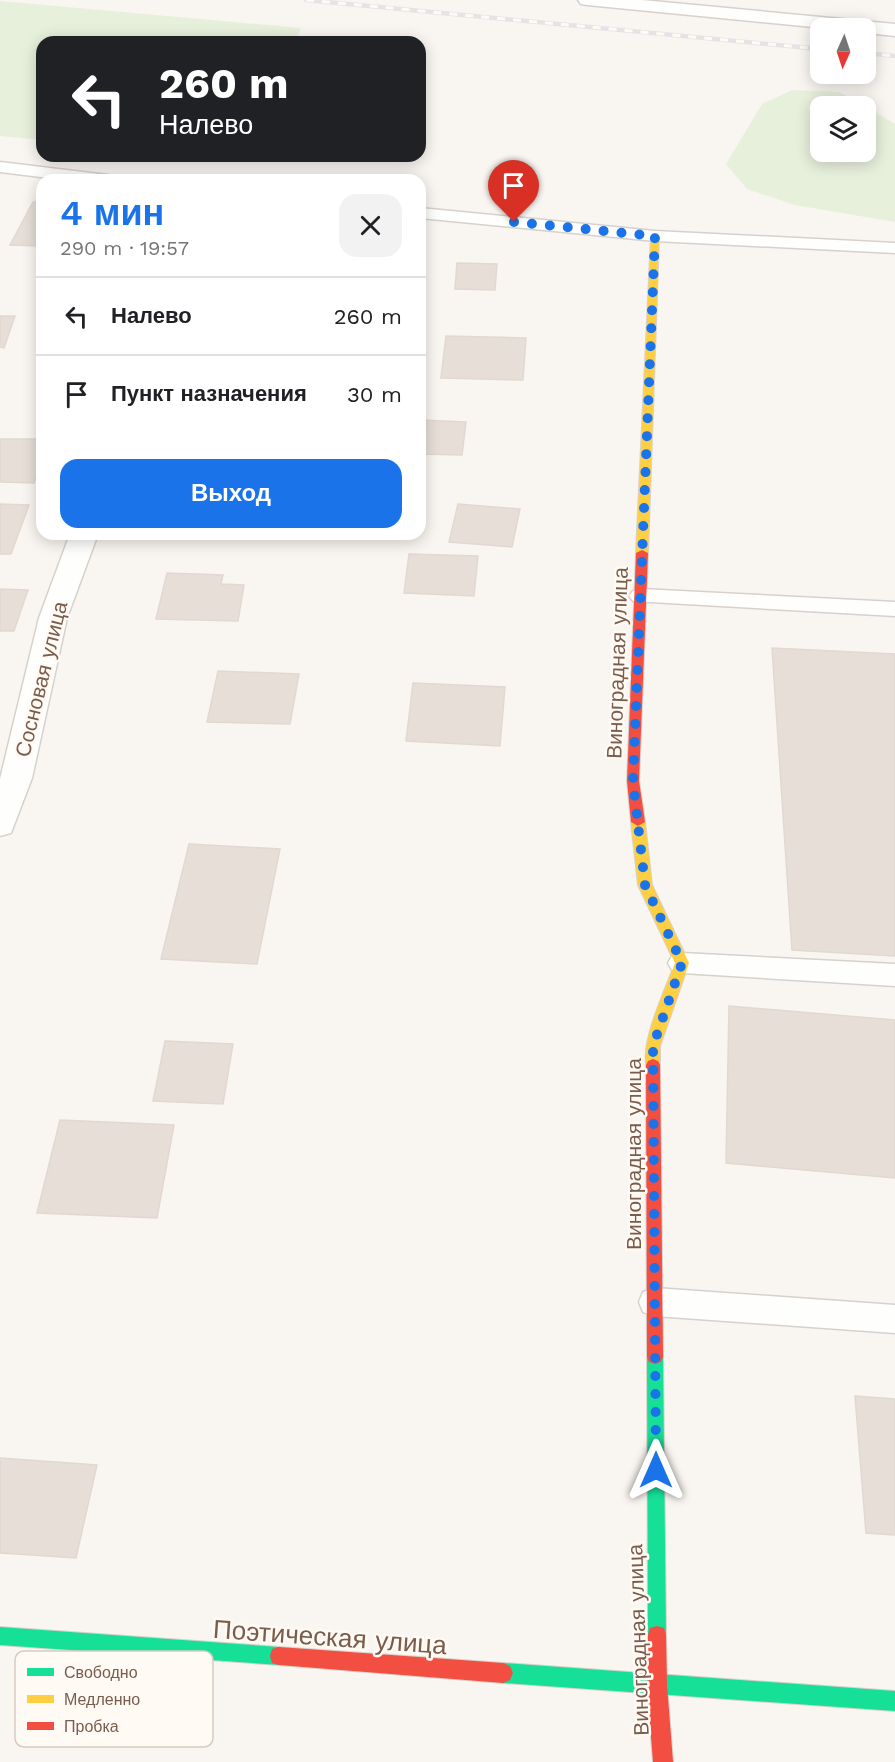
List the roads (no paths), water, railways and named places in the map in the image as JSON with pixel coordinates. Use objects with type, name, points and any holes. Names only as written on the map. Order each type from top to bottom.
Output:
[{"type":"street","points":[[587,0],[895,30]]},
{"type":"street","name":"Виноградная улица","points":[[655,236],[633,781],[645,885],[682,963],[653,1046],[657,1685],[663,1762]]},
{"type":"street","name":"Сосновая улица","points":[[0,825],[16,778],[53,618],[82,540]]},
{"type":"street","name":"Поэтическая улица","points":[[0,1636],[201,1651]]},
{"type":"street","name":"Поэтическая улица","points":[[213,1652],[895,1701]]},
{"type":"lane","points":[[0,167],[58,174]]},
{"type":"lane","points":[[426,214],[655,236],[895,248]]},
{"type":"lane","points":[[641,596],[895,609]]},
{"type":"lane","points":[[682,963],[895,975]]},
{"type":"lane","points":[[655,1302],[895,1319]]},
{"type":"railway","points":[[306,0],[810,48]]},
{"type":"railway","points":[[876,54],[895,56]]}]
